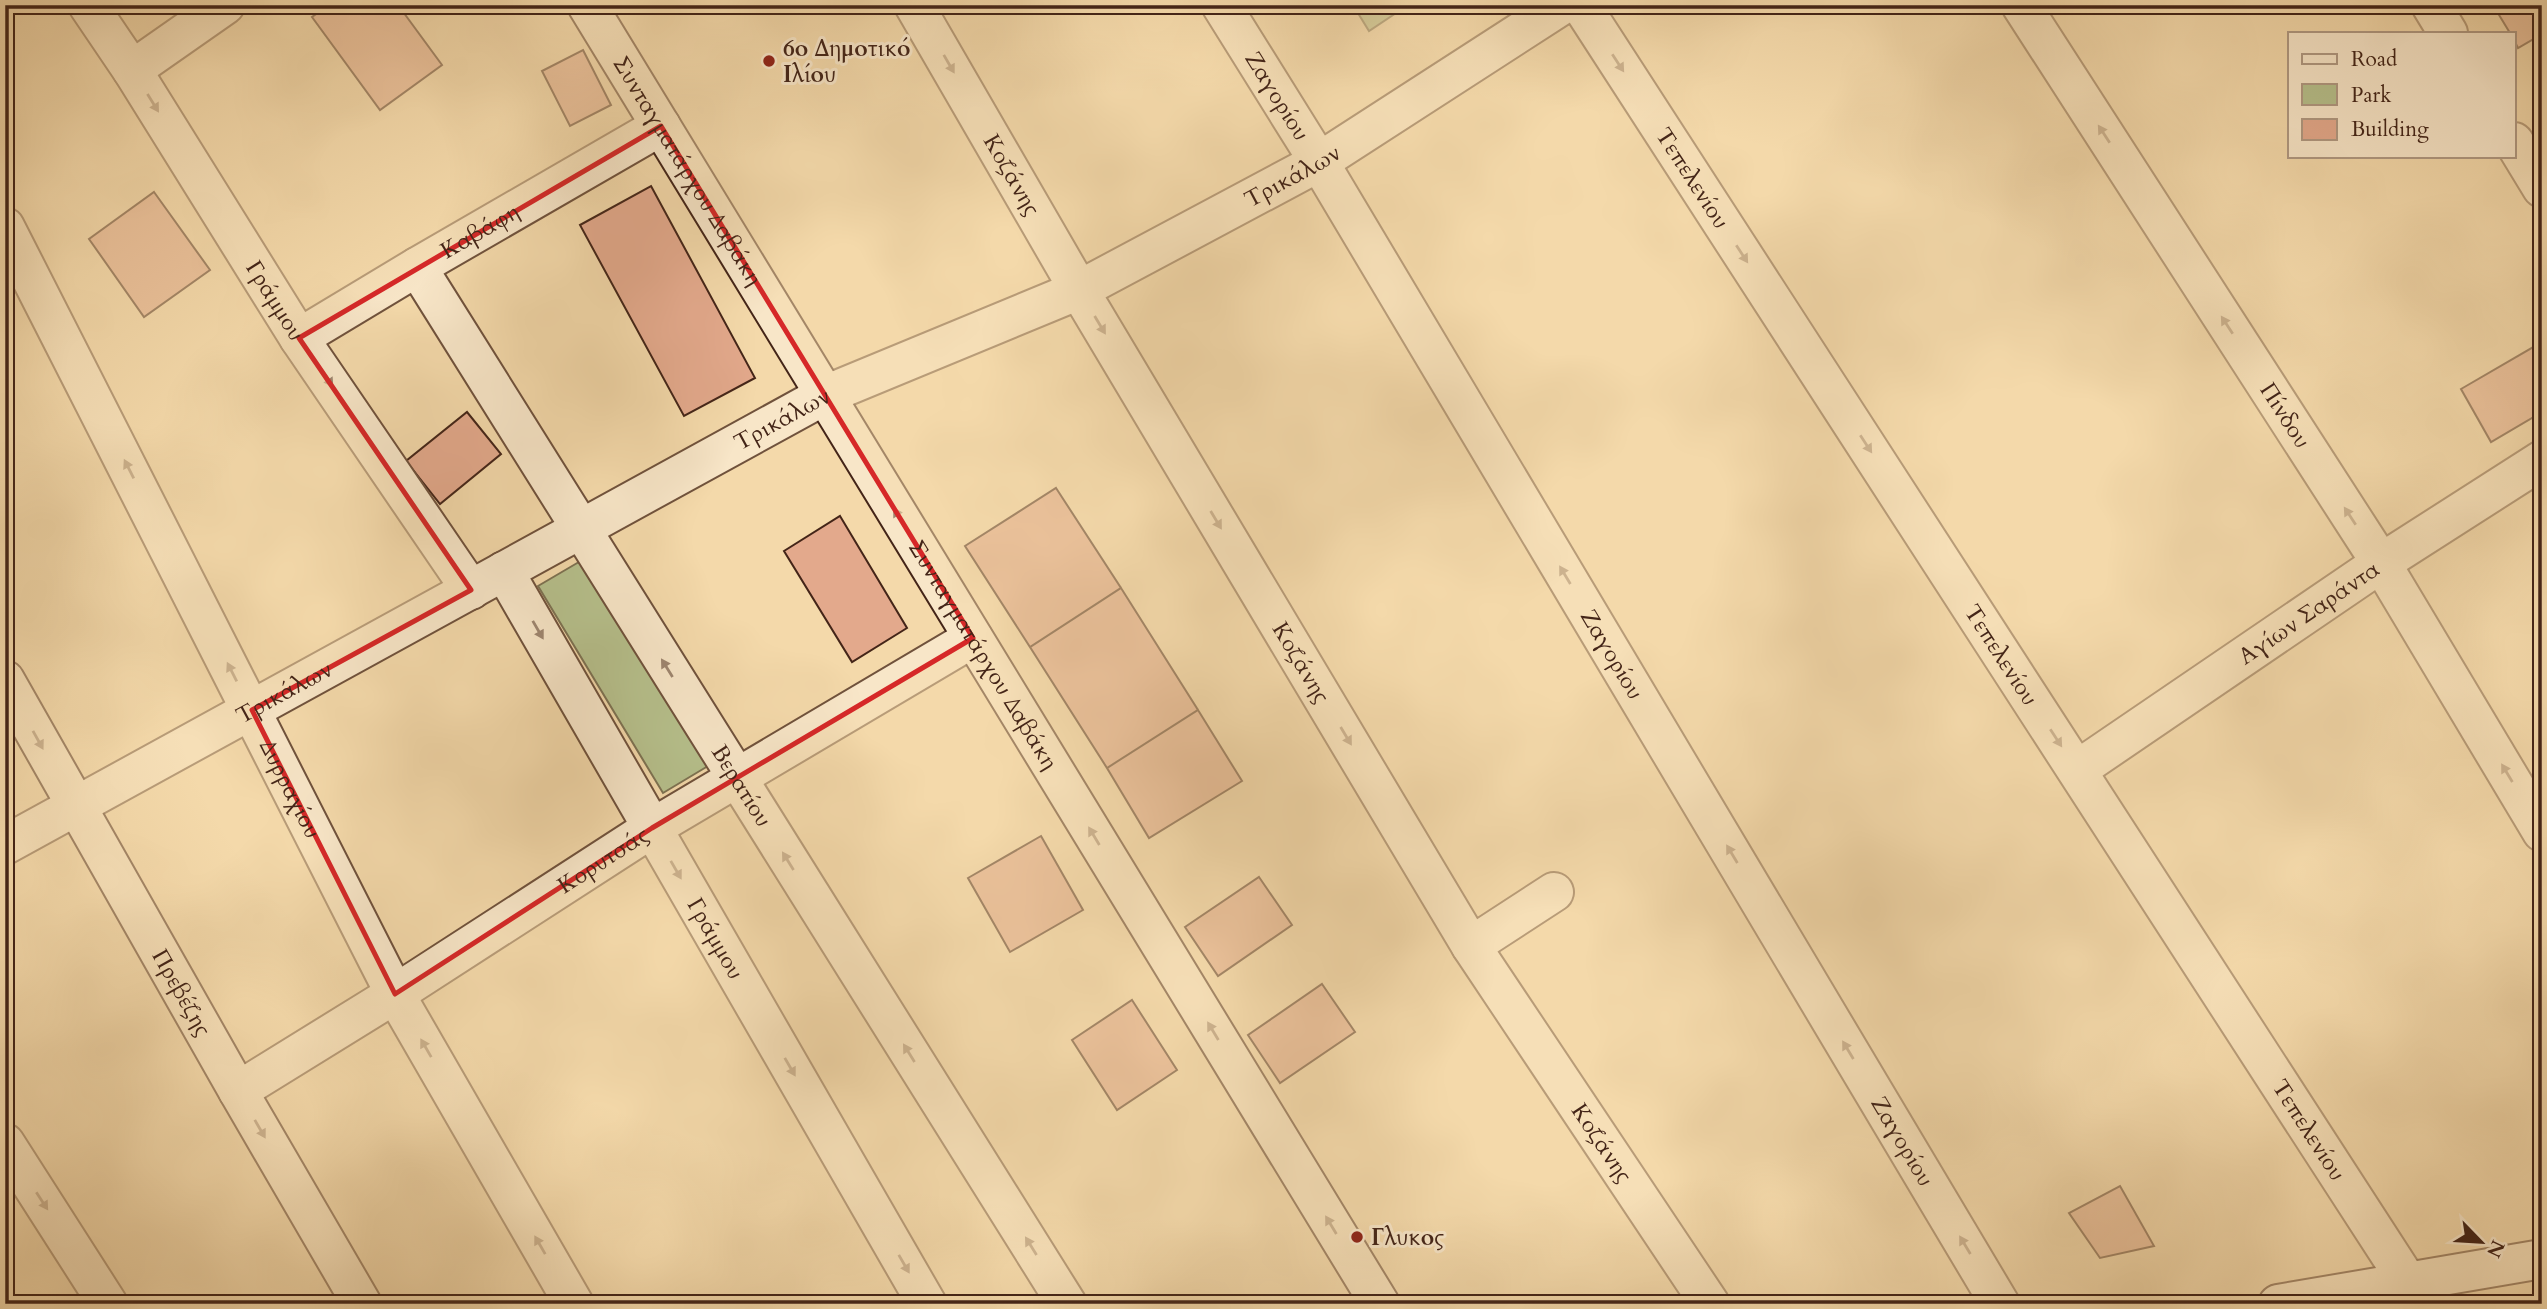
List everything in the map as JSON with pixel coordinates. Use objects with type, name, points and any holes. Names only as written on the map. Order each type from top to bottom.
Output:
[{"type":"street","name":"Γράμμου","points":[[89,5],[299,338],[471,590]]},
{"type":"street","points":[[132,70],[225,5]]},
{"type":"street","name":"Συνταγματάρχου Δαβάκη","points":[[587,5],[1380,1304]]},
{"type":"street","name":"Κοζάνης","points":[[915,5],[1079,290],[1471,946],[1710,1304]]},
{"type":"street","name":"Ζαγορίου","points":[[1221,5],[1319,162],[2000,1304]]},
{"type":"street","name":"Τρικάλων","points":[[5,845],[825,395],[1079,290],[1319,162],[1562,5]]},
{"type":"street","name":"Τεπελενίου","points":[[1581,5],[2415,1293]]},
{"type":"street","name":"Πίνδου","points":[[2021,5],[2381,563],[2542,832]]},
{"type":"street","points":[[2431,5],[2447,32]]},
{"type":"street","name":"Καβάφη","points":[[299,338],[661,126]]},
{"type":"street","points":[[2516,145],[2542,188]]},
{"type":"street","name":"Δυρραχίου","points":[[5,227],[395,994],[574,1304]]},
{"type":"street","name":"Βερατίου","points":[[417,267],[1067,1304]]},
{"type":"street","name":"Αγίων Σαράντα","points":[[2077,770],[2381,563],[2542,460]]},
{"type":"street","name":"Γράμμου","points":[[504,571],[927,1304]]},
{"type":"street","name":"Κορυτσάς","points":[[238,1091],[395,994],[652,828],[973,638]]},
{"type":"street","name":"Πρεβέζης","points":[[5,680],[75,807],[362,1304]]},
{"type":"street","points":[[1471,946],[1554,892]]},
{"type":"street","points":[[5,1143],[108,1304]]},
{"type":"street","points":[[2278,1304],[2415,1293],[2542,1259]]},
{"type":"highlighted area","points":[[661,126],[973,638],[652,828],[395,994],[252,710],[471,590],[299,338]]},
{"type":"green space","points":[[1353,5],[1408,5],[1369,31]]},
{"type":"green space","points":[[584,559],[708,766],[663,793],[538,586]]},
{"type":"building","points":[[329,5],[398,5],[442,65],[380,110],[312,17]]},
{"type":"building","points":[[2493,5],[2542,5],[2542,34],[2518,48],[2516,32],[2509,32]]},
{"type":"building","points":[[583,50],[611,105],[570,126],[542,71]]},
{"type":"building","points":[[651,186],[755,378],[684,416],[580,225]]},
{"type":"building","points":[[154,192],[210,270],[144,317],[89,239]]},
{"type":"building","points":[[2542,342],[2542,412],[2491,442],[2461,389]]},
{"type":"building","points":[[467,412],[501,454],[440,504],[406,461]]},
{"type":"building","points":[[1056,488],[1121,588],[1030,647],[965,546]]},
{"type":"building","points":[[840,516],[907,628],[852,662],[784,551]]},
{"type":"building","points":[[1121,588],[1198,710],[1107,768],[1030,647]]},
{"type":"building","points":[[1198,710],[1242,781],[1149,838],[1107,768]]},
{"type":"building","points":[[1041,836],[1083,910],[1010,952],[968,878]]},
{"type":"building","points":[[1259,877],[1292,925],[1218,976],[1185,927]]},
{"type":"building","points":[[1322,984],[1355,1032],[1280,1083],[1248,1035]]},
{"type":"building","points":[[1132,1000],[1177,1070],[1117,1110],[1072,1040]]},
{"type":"building","points":[[2120,1186],[2154,1246],[2100,1258],[2069,1213]]},
{"type":"place","name":"6ο Δημοτικό Ιλίου","points":[[769,61]]},
{"type":"place","name":"Γλυκος","points":[[1357,1237]]}]
